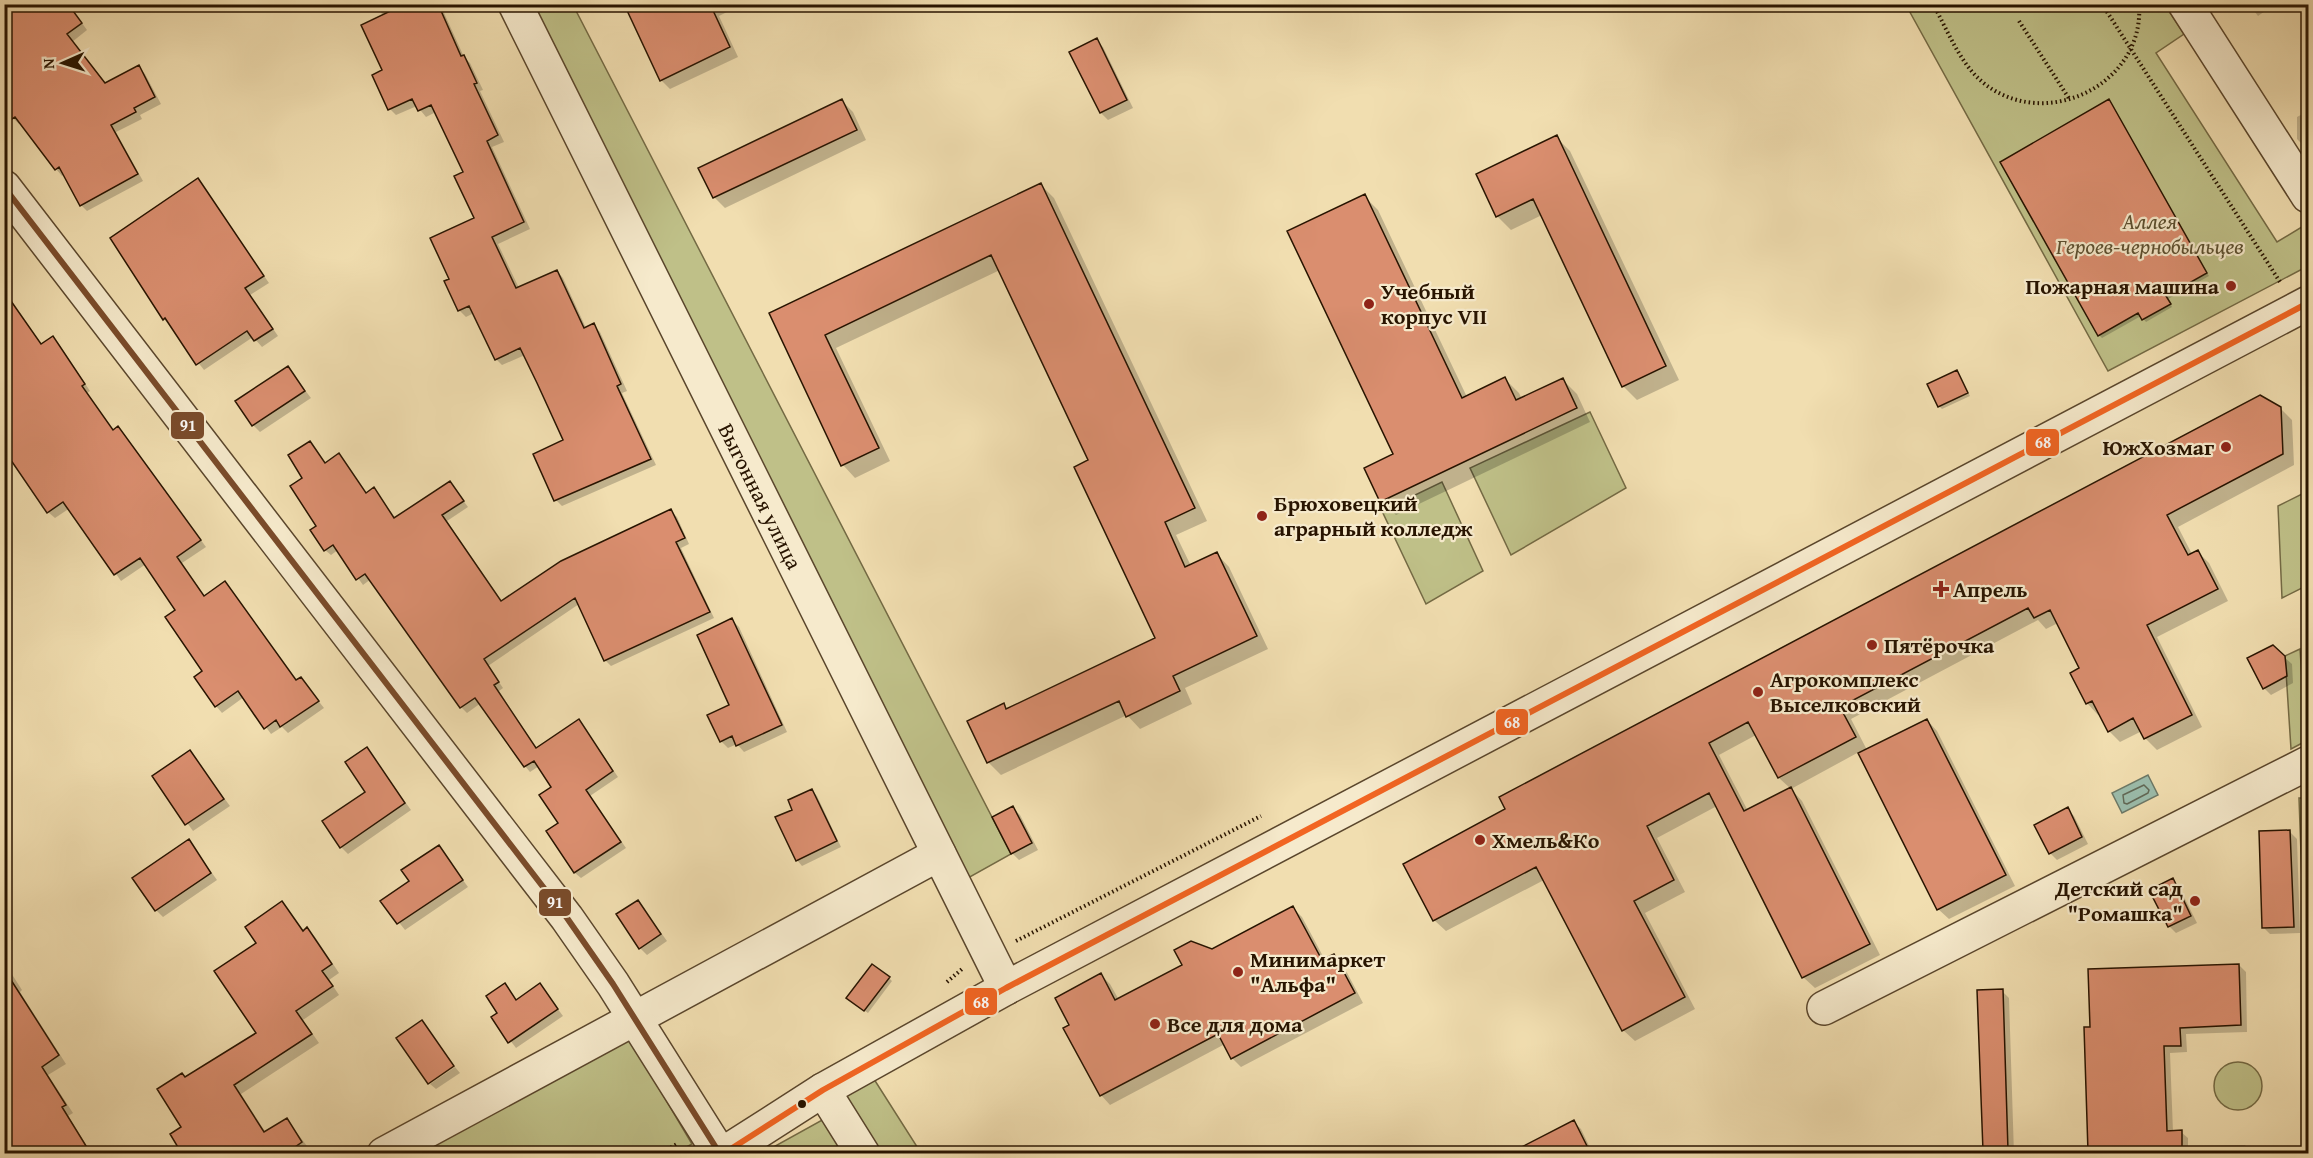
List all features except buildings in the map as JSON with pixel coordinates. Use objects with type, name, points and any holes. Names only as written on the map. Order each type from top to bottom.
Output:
[{"type":"street","name":"Выгонная улица","points":[[515,4],[1006,988]]},
{"type":"street","points":[[2185,4],[2308,196]]},
{"type":"street","points":[[4,187],[567,918],[635,1018],[722,1154],[823,1090],[1006,988],[2297,296]]},
{"type":"street","points":[[1824,1008],[2308,763]]},
{"type":"street","points":[[384,1154],[939,854]]},
{"type":"street","points":[[823,1090],[863,1154]]},
{"type":"path","points":[[1933,4],[1970,71],[1990,88],[2025,103],[2051,104],[2088,93],[2118,69],[2130,48],[2138,22],[2139,4]]},
{"type":"path","points":[[2102,4],[2297,296]]},
{"type":"path","points":[[2019,21],[2070,100]]},
{"type":"green space","points":[[534,5],[573,5],[1011,854],[968,878]]},
{"type":"green space","name":"Аллея Героев-чернобыльцев","points":[[1906,5],[2165,5],[2184,34],[2156,53],[2277,242],[2305,225],[2308,229],[2308,266],[2108,371]]},
{"type":"green space","points":[[1590,412],[1626,488],[1511,555],[1470,468]]},
{"type":"green space","points":[[1442,482],[1483,571],[1426,604],[1382,511]]},
{"type":"green space","points":[[2308,491],[2308,585],[2282,598],[2278,506]]},
{"type":"green space","points":[[2300,649],[2306,741],[2291,749],[2285,656]]},
{"type":"green space","points":[[2299,798],[2308,798],[2308,1049]]},
{"type":"green space","points":[[627,1034],[692,1144],[674,1154],[407,1154]]},
{"type":"green space","points":[[2233,1062],[2243,1062],[2255,1069],[2262,1081],[2262,1091],[2255,1103],[2243,1110],[2233,1110],[2218,1099],[2214,1091],[2214,1081],[2225,1066]]},
{"type":"green space","points":[[872,1076],[921,1153],[878,1153],[840,1093]]},
{"type":"green space","points":[[824,1119],[844,1154],[761,1154]]},
{"type":"water","points":[[2148,775],[2158,795],[2122,813],[2112,793]]},
{"type":"transit line","name":"91","points":[[4,187],[567,918],[613,984],[720,1154]]},
{"type":"transit line","name":"68","points":[[723,1154],[823,1090],[1006,988],[2308,303]]},
{"type":"place","name":"Пожарная машина","points":[[2231,286]]},
{"type":"place","name":"Учебный корпус VII","points":[[1369,304]]},
{"type":"place","name":"ЮжХозмаг","points":[[2226,447]]},
{"type":"place","name":"Брюховецкий аграрный колледж","points":[[1262,516]]},
{"type":"place","name":"Апрель","points":[[1941,589]]},
{"type":"place","name":"Пятёрочка","points":[[1872,645]]},
{"type":"place","name":"Агрокомплекс Выселковский","points":[[1758,692]]},
{"type":"place","name":"Хмель&Ко","points":[[1480,840]]},
{"type":"place","name":"Детский сад \"Ромашка\"","points":[[2195,901]]},
{"type":"place","name":"Минимаркет \"Альфа\"","points":[[1238,972]]},
{"type":"place","name":"Все для дома","points":[[1155,1024]]}]
